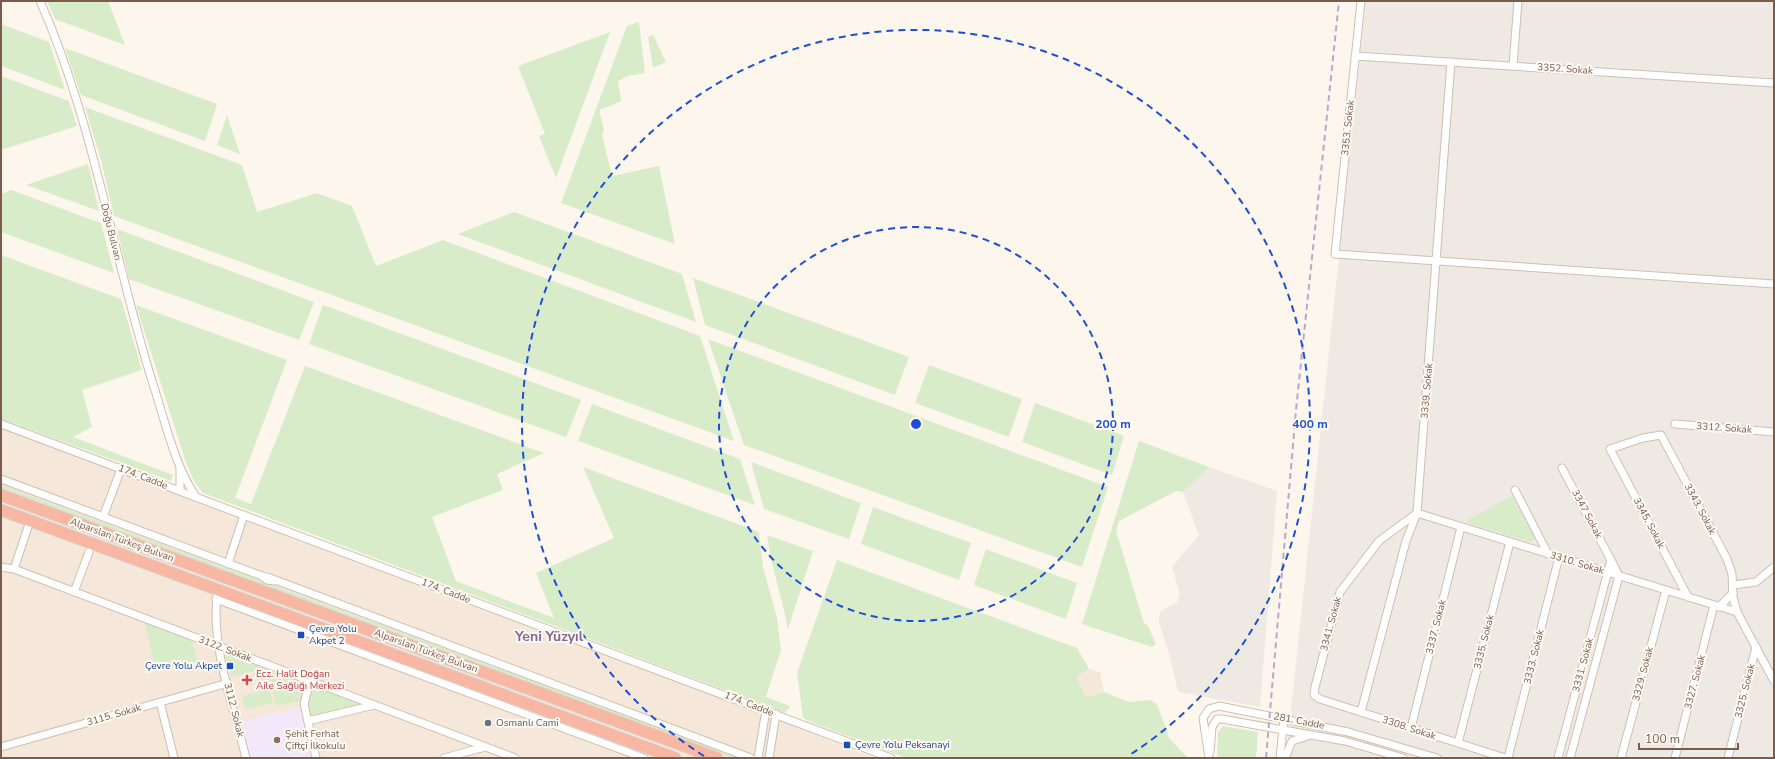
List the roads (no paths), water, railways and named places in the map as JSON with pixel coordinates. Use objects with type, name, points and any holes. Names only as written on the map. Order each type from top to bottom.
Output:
[{"type":"highway","name":"Alparslan Türkeş Bulvarı","points":[[1,495],[717,758]]},
{"type":"highway","name":"Alparslan Türkeş Bulvarı","points":[[1,510],[217,595],[675,758]]},
{"type":"street","name":"Doğu Bulvarı","points":[[40,1],[63,61],[91,149],[133,316],[180,464],[196,497]]},
{"type":"street","name":"3353. Sokak","points":[[1361,1],[1335,254],[1437,261]]},
{"type":"street","points":[[1513,66],[1518,1]]},
{"type":"street","name":"3352. Sokak","points":[[1355,56],[1774,83]]},
{"type":"street","name":"3339. Sokak","points":[[1361,712],[1406,541],[1417,513],[1451,62]]},
{"type":"street","points":[[1437,261],[1774,284]]},
{"type":"street","name":"174. Cadde","points":[[1,424],[891,758]]},
{"type":"street","name":"3312. Sokak","points":[[1675,424],[1774,432]]},
{"type":"street","name":"3343. Sokak","points":[[1610,449],[1643,438],[1661,435],[1727,559],[1732,574],[1737,612],[1774,681]]},
{"type":"street","name":"3345. Sokak","points":[[1610,449],[1688,597]]},
{"type":"street","name":"Doğu Bulvarı","points":[[180,464],[180,490]]},
{"type":"street","name":"3347 Sokak","points":[[1562,468],[1619,576]]},
{"type":"street","points":[[103,517],[121,469]]},
{"type":"street","points":[[1,479],[751,758]]},
{"type":"street","points":[[1515,490],[1548,554]]},
{"type":"street","name":"3310. Sokak","points":[[1417,513],[1737,612]]},
{"type":"street","name":"3341. Sokak","points":[[1314,695],[1314,687],[1340,592],[1373,547],[1417,513]]},
{"type":"street","points":[[228,564],[244,515]]},
{"type":"street","points":[[14,569],[30,521]]},
{"type":"street","name":"3337. Sokak","points":[[1411,728],[1461,527]]},
{"type":"street","name":"3335. Sokak","points":[[1458,743],[1510,542]]},
{"type":"street","points":[[74,592],[89,552]]},
{"type":"street","name":"3333. Sokak","points":[[1508,758],[1559,557]]},
{"type":"street","name":"3331. Sokak","points":[[1558,758],[1611,560]]},
{"type":"street","name":"3122. Sokak","points":[[1,567],[14,569],[515,758]]},
{"type":"street","points":[[1717,606],[1733,589],[1756,582],[1774,567]]},
{"type":"street","name":"3331. Sokak","points":[[1570,758],[1619,576]]},
{"type":"street","name":"3329. Sokak","points":[[1621,758],[1666,590]]},
{"type":"street","points":[[217,595],[644,758]]},
{"type":"street","name":"3112. Sokak","points":[[217,595],[216,622],[218,646],[246,758]]},
{"type":"street","name":"3327. Sokak","points":[[1675,758],[1717,606]]},
{"type":"street","name":"3325. Sokak","points":[[1728,758],[1756,647]]},
{"type":"street","points":[[310,681],[304,704],[316,758]]},
{"type":"street","name":"3115. Sokak","points":[[1,747],[228,683]]},
{"type":"street","name":"3308. Sokak","points":[[1314,695],[1320,699],[1505,758]]},
{"type":"street","points":[[160,702],[174,758]]},
{"type":"street","points":[[308,721],[374,705]]},
{"type":"street","name":"281. Cadde","points":[[1209,758],[1202,720],[1205,713],[1209,709],[1223,707],[1348,732],[1437,758]]},
{"type":"street","points":[[758,758],[766,710]]},
{"type":"street","points":[[769,758],[776,714]]},
{"type":"street","points":[[1280,758],[1284,718]]},
{"type":"street","name":"281. Cadde","points":[[1209,758],[1212,727],[1217,719],[1313,734],[1345,741],[1403,758]]},
{"type":"street","points":[[1285,758],[1292,741],[1313,734]]},
{"type":"street","points":[[444,758],[488,748],[493,758]]},
{"type":"railway","points":[[1266,758],[1296,410],[1339,1]]},
{"type":"place","name":"Çevre Yolu Akpet 2","points":[[301,635]]},
{"type":"place","name":"Çevre Yolu Akpet","points":[[230,666]]},
{"type":"place","name":"Ecz. Halit Doğan Aile Sağlığı Merkezi","points":[[247,680]]},
{"type":"place","name":"Osmanlı Cami","points":[[488,723]]},
{"type":"place","name":"Şehit Ferhat Çiftçi İlkokulu","points":[[277,740]]},
{"type":"place","name":"Çevre Yolu Peksanayi","points":[[847,745]]},
{"type":"district","name":"Yeni Yüzyıl","points":[[549,636]]}]
